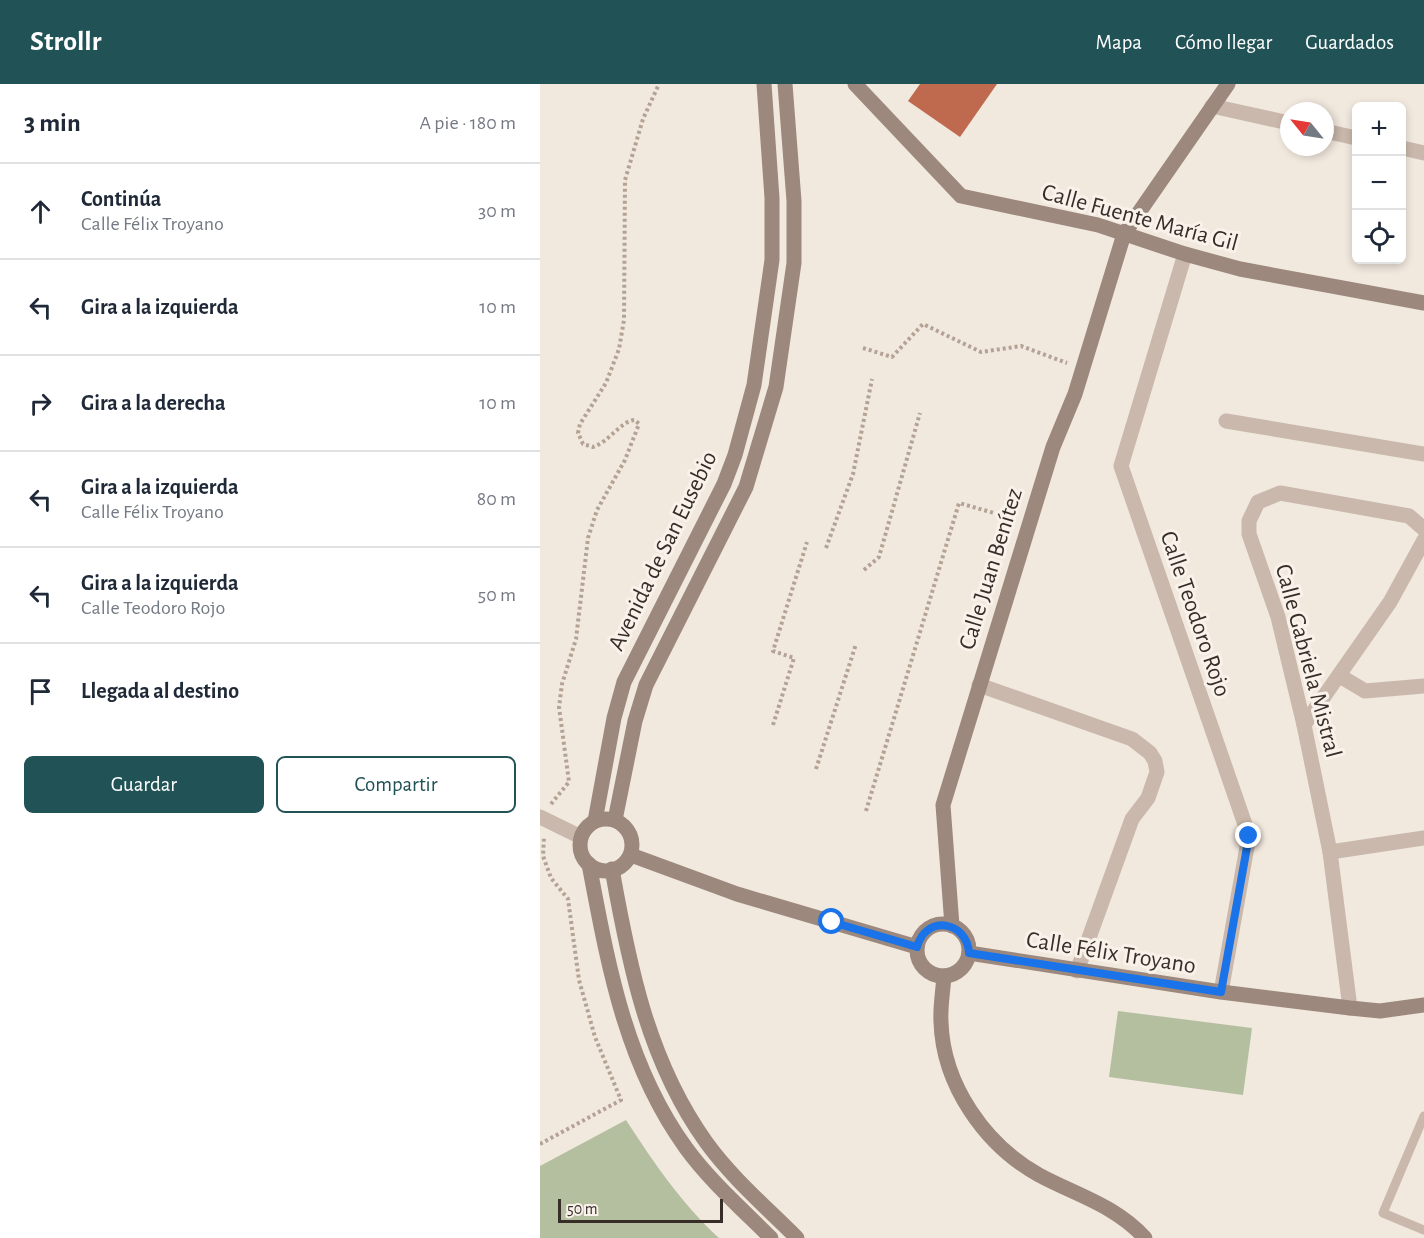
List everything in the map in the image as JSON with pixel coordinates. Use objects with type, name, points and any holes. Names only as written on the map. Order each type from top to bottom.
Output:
[{"type":"street","name":"Avenida de San Eusebio","points":[[595,822],[614,718],[624,682],[724,484],[735,456],[754,385],[772,260],[772,198],[764,84]]},
{"type":"street","name":"Avenida de San Eusebio","points":[[615,820],[646,685],[746,487],[774,397],[794,263],[794,201],[785,84]]},
{"type":"street","name":"Calle Fuente María Gil","points":[[855,84],[961,196],[1098,225],[1185,254],[1240,269],[1424,303]]},
{"type":"street","name":"Calle Juan Benítez","points":[[952,926],[944,805],[1053,447],[1083,368],[1125,234],[1228,84]]},
{"type":"street","points":[[1212,106],[1280,121]]},
{"type":"street","points":[[1334,133],[1352,137]]},
{"type":"street","points":[[1406,149],[1424,153]]},
{"type":"street","name":"Calle Teodoro Rojo","points":[[1185,254],[1121,466],[1249,836],[1221,992]]},
{"type":"street","points":[[1226,421],[1424,454]]},
{"type":"street","name":"Calle Gabriela Mistral","points":[[1350,1008],[1330,852],[1304,725],[1278,618],[1249,534],[1253,508],[1265,497],[1280,493],[1409,516],[1424,529]]},
{"type":"street","points":[[1304,725],[1390,602],[1424,540]]},
{"type":"street","points":[[1340,676],[1365,691],[1424,686]]},
{"type":"street","points":[[979,685],[1132,738],[1155,761],[1157,772],[1153,787],[1132,819],[1077,971]]},
{"type":"street","points":[[542,817],[581,837]]},
{"type":"street","points":[[589,864],[601,871],[625,863],[631,855],[632,839],[629,831],[615,820],[607,818],[585,829],[581,837],[582,854],[589,864],[607,960],[624,1026],[639,1065],[686,1148],[711,1179],[771,1238]]},
{"type":"street","points":[[1330,852],[1424,838]]},
{"type":"street","points":[[631,855],[737,894],[917,947]]},
{"type":"street","points":[[612,869],[627,954],[645,1020],[659,1059],[706,1142],[731,1173],[797,1238]]},
{"type":"street","points":[[943,924],[952,926],[965,937],[969,953],[962,969],[955,975],[936,975],[923,968],[918,960],[917,947],[928,930],[943,924]]},
{"type":"street","name":"Calle Félix Troyano","points":[[969,953],[1221,992],[1350,1008],[1380,1011],[1424,1005]]},
{"type":"street","points":[[944,976],[941,1021],[946,1054],[961,1094],[985,1131],[1000,1148],[1020,1162],[1040,1175],[1103,1204],[1134,1226],[1144,1238]]},
{"type":"lane","points":[[1424,1116],[1383,1213],[1424,1230]]},
{"type":"path","points":[[540,1144],[621,1100],[595,1037],[579,980],[568,899],[551,878],[543,856],[542,817],[569,782],[559,707],[562,684],[576,639],[588,538],[597,510],[625,460],[639,424],[635,420],[629,420],[612,437],[593,447],[583,444],[578,433],[580,424],[606,383],[617,356],[624,320],[625,180],[643,119],[659,84]]},
{"type":"path","points":[[863,348],[892,357],[923,324],[981,352],[1021,346],[1083,368]]},
{"type":"path","points":[[826,548],[853,474],[872,379]]},
{"type":"path","points":[[864,570],[879,557],[920,413]]},
{"type":"path","points":[[867,811],[959,503],[1029,524]]},
{"type":"path","points":[[773,725],[794,658],[773,651],[807,542]]},
{"type":"path","points":[[816,769],[856,644]]},
{"type":"green space","points":[[1118,1011],[1252,1028],[1243,1095],[1109,1077]]},
{"type":"green space","points":[[626,1120],[680,1197],[719,1238],[540,1238],[540,1166]]},
{"type":"building","points":[[920,84],[997,84],[960,137],[908,101]]},
{"type":"route","points":[[832,922],[917,947],[928,930],[943,924],[960,930],[969,945],[969,953],[1221,992],[1249,836]]}]
